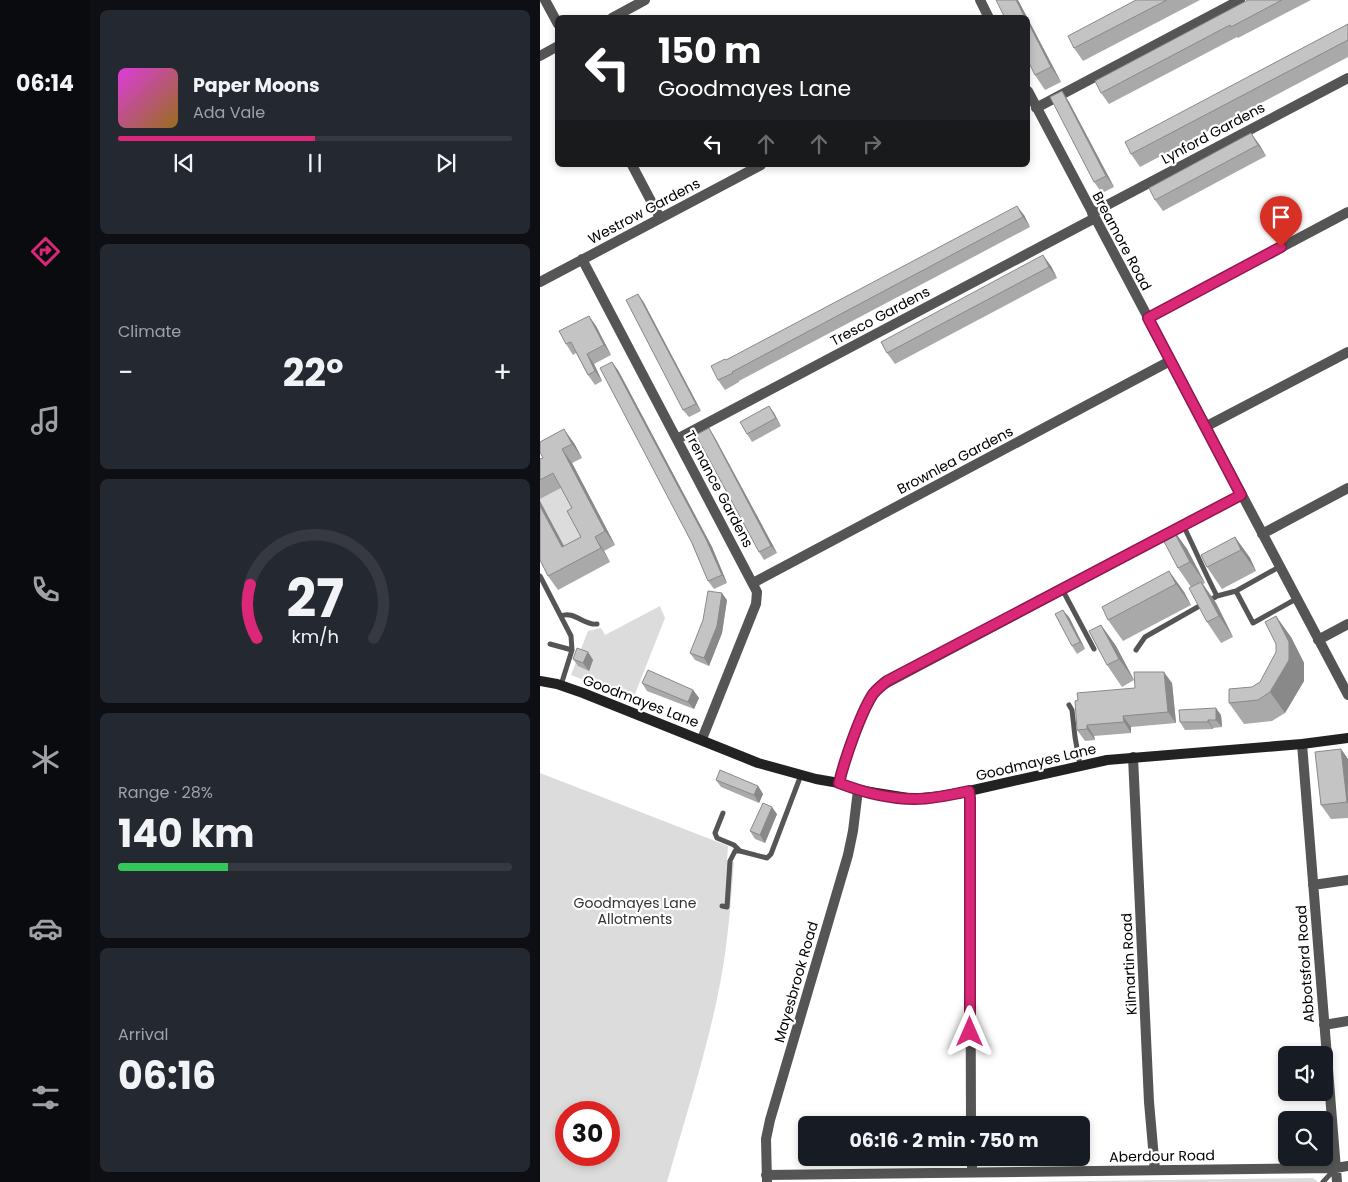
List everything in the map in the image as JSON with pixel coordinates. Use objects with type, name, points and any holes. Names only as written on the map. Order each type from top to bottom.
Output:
[{"type":"main road","name":"Goodmayes Lane","points":[[540,681],[561,685],[702,739],[758,763],[839,783],[858,790],[914,799],[969,791],[1080,765],[1133,757],[1302,744],[1348,738]]},
{"type":"street","points":[[545,0],[555,18]]},
{"type":"street","points":[[618,15],[645,0]]},
{"type":"street","points":[[981,0],[988,15]]},
{"type":"street","points":[[1036,108],[1240,0]]},
{"type":"street","points":[[540,56],[555,48]]},
{"type":"street","name":"Lynford Gardens","points":[[1093,216],[1348,78]]},
{"type":"street","name":"Breamore Road","points":[[1030,95],[1348,695]]},
{"type":"street","points":[[633,167],[660,218]]},
{"type":"street","name":"Westrow Gardens","points":[[540,282],[757,167]]},
{"type":"street","points":[[1148,318],[1348,212]]},
{"type":"street","name":"Tresco Gardens","points":[[677,438],[1093,216]]},
{"type":"street","name":"Trenance Gardens","points":[[582,259],[757,592],[756,604],[702,739]]},
{"type":"street","points":[[1205,427],[1348,352]]},
{"type":"street","name":"Brownlea Gardens","points":[[753,583],[1170,361]]},
{"type":"street","points":[[1262,534],[1348,488]]},
{"type":"street","points":[[839,783],[866,706],[879,687],[1241,495]]},
{"type":"street","points":[[1318,640],[1348,624]]},
{"type":"street","name":"Abbotsford Road","points":[[1302,744],[1337,1182]]},
{"type":"street","name":"Kilmartin Road","points":[[1133,757],[1149,1102],[1155,1170]]},
{"type":"street","name":"Mayesbrook Road","points":[[767,1178],[766,1139],[770,1120],[848,855],[858,790]]},
{"type":"street","points":[[969,791],[971,1116]]},
{"type":"street","points":[[1314,885],[1348,880]]},
{"type":"street","points":[[1324,1025],[1348,1021]]},
{"type":"street","points":[[972,1166],[972,1172]]},
{"type":"street","name":"Aberdour Road","points":[[767,1178],[972,1172],[1336,1168],[1348,1166]]},
{"type":"lane","points":[[1183,525],[1217,596]]},
{"type":"lane","points":[[1136,650],[1145,637],[1217,596],[1236,591],[1280,567]]},
{"type":"lane","points":[[540,576],[542,587],[555,605],[571,636],[572,650],[561,685]]},
{"type":"lane","points":[[1062,589],[1094,649]]},
{"type":"lane","points":[[1236,591],[1253,623],[1296,599]]},
{"type":"lane","points":[[549,608],[555,605]]},
{"type":"lane","points":[[561,616],[565,614],[571,615],[592,625],[597,624]]},
{"type":"lane","points":[[550,644],[572,650]]},
{"type":"lane","points":[[1069,705],[1072,710],[1080,765]]},
{"type":"lane","points":[[722,906],[727,907],[730,861],[735,851],[767,858],[771,854],[801,775]]},
{"type":"lane","points":[[723,812],[715,833],[717,838],[734,845],[740,851]]},
{"type":"lane","points":[[1323,1182],[1336,1168]]},
{"type":"green space","points":[[563,487],[596,548],[572,561],[540,501],[540,499]]},
{"type":"green space","points":[[660,606],[665,618],[633,699],[571,675],[588,631],[601,628],[605,635]]},
{"type":"green space","name":"Goodmayes Lane Allotments","points":[[540,773],[728,846],[727,860],[734,862],[726,950],[716,1005],[667,1182],[540,1182]]},
{"type":"green space","points":[[1313,1178],[1318,1182],[1018,1182]]},
{"type":"building","points":[[996,0],[1016,0],[1024,15],[1004,15]]},
{"type":"building","points":[[1136,0],[1167,0],[1074,48],[1068,36]]},
{"type":"building","points":[[1248,0],[1282,0],[1231,27],[1230,25],[1101,93],[1095,81]]},
{"type":"building","points":[[1348,24],[1348,40],[1131,154],[1125,142]]},
{"type":"building","points":[[1030,26],[1051,67],[1035,75],[1030,65]]},
{"type":"building","points":[[1062,91],[1106,176],[1094,182],[1050,97]]},
{"type":"building","points":[[1251,133],[1258,145],[1155,200],[1149,188]]},
{"type":"building","points":[[1017,206],[1023,217],[718,380],[711,366],[726,360]]},
{"type":"building","points":[[1043,255],[1049,267],[887,353],[881,342]]},
{"type":"building","points":[[638,294],[696,404],[683,410],[626,300]]},
{"type":"building","points":[[589,316],[604,345],[587,354],[595,371],[588,375],[571,342],[566,344],[559,331]]},
{"type":"building","points":[[612,362],[706,539],[722,575],[708,581],[692,543],[600,368]]},
{"type":"building","points":[[769,406],[776,418],[747,434],[740,422]]},
{"type":"building","points":[[709,428],[771,546],[759,552],[696,435]]},
{"type":"building","points":[[564,429],[572,444],[562,449],[605,531],[595,537],[601,548],[548,576],[540,560],[540,506],[562,547],[581,537],[567,511],[572,508],[553,473],[540,480],[540,459],[543,458],[540,452],[540,442]]},
{"type":"building","points":[[1172,528],[1190,562],[1178,568],[1160,534]]},
{"type":"building","points":[[1235,537],[1241,550],[1207,567],[1201,555]]},
{"type":"building","points":[[1169,571],[1176,584],[1108,620],[1102,607]]},
{"type":"building","points":[[1201,582],[1219,616],[1207,622],[1189,588]]},
{"type":"building","points":[[708,591],[722,593],[717,626],[704,658],[690,653],[703,620]]},
{"type":"building","points":[[1063,610],[1080,642],[1072,646],[1055,614]]},
{"type":"building","points":[[1276,616],[1289,642],[1289,660],[1270,692],[1258,700],[1229,703],[1229,689],[1252,687],[1260,682],[1276,652],[1276,644],[1265,622]]},
{"type":"building","points":[[1101,625],[1119,659],[1107,665],[1089,631]]},
{"type":"building","points":[[577,648],[588,652],[583,663],[573,659]]},
{"type":"building","points":[[648,670],[693,690],[688,702],[642,683]]},
{"type":"building","points":[[1134,672],[1164,672],[1168,712],[1123,716],[1124,722],[1087,725],[1087,729],[1077,730],[1075,701],[1078,700],[1077,693],[1135,688]]},
{"type":"building","points":[[1216,708],[1216,720],[1208,720],[1208,722],[1180,722],[1179,710]]},
{"type":"building","points":[[1341,749],[1347,802],[1321,805],[1315,752]]},
{"type":"building","points":[[720,770],[758,786],[754,795],[716,780]]},
{"type":"building","points":[[763,803],[772,807],[760,835],[750,831]]},
{"type":"route","points":[[970,1032],[969,791],[914,799],[858,790],[839,783],[866,706],[872,695],[887,681],[1241,495],[1148,318],[1281,247]]}]
